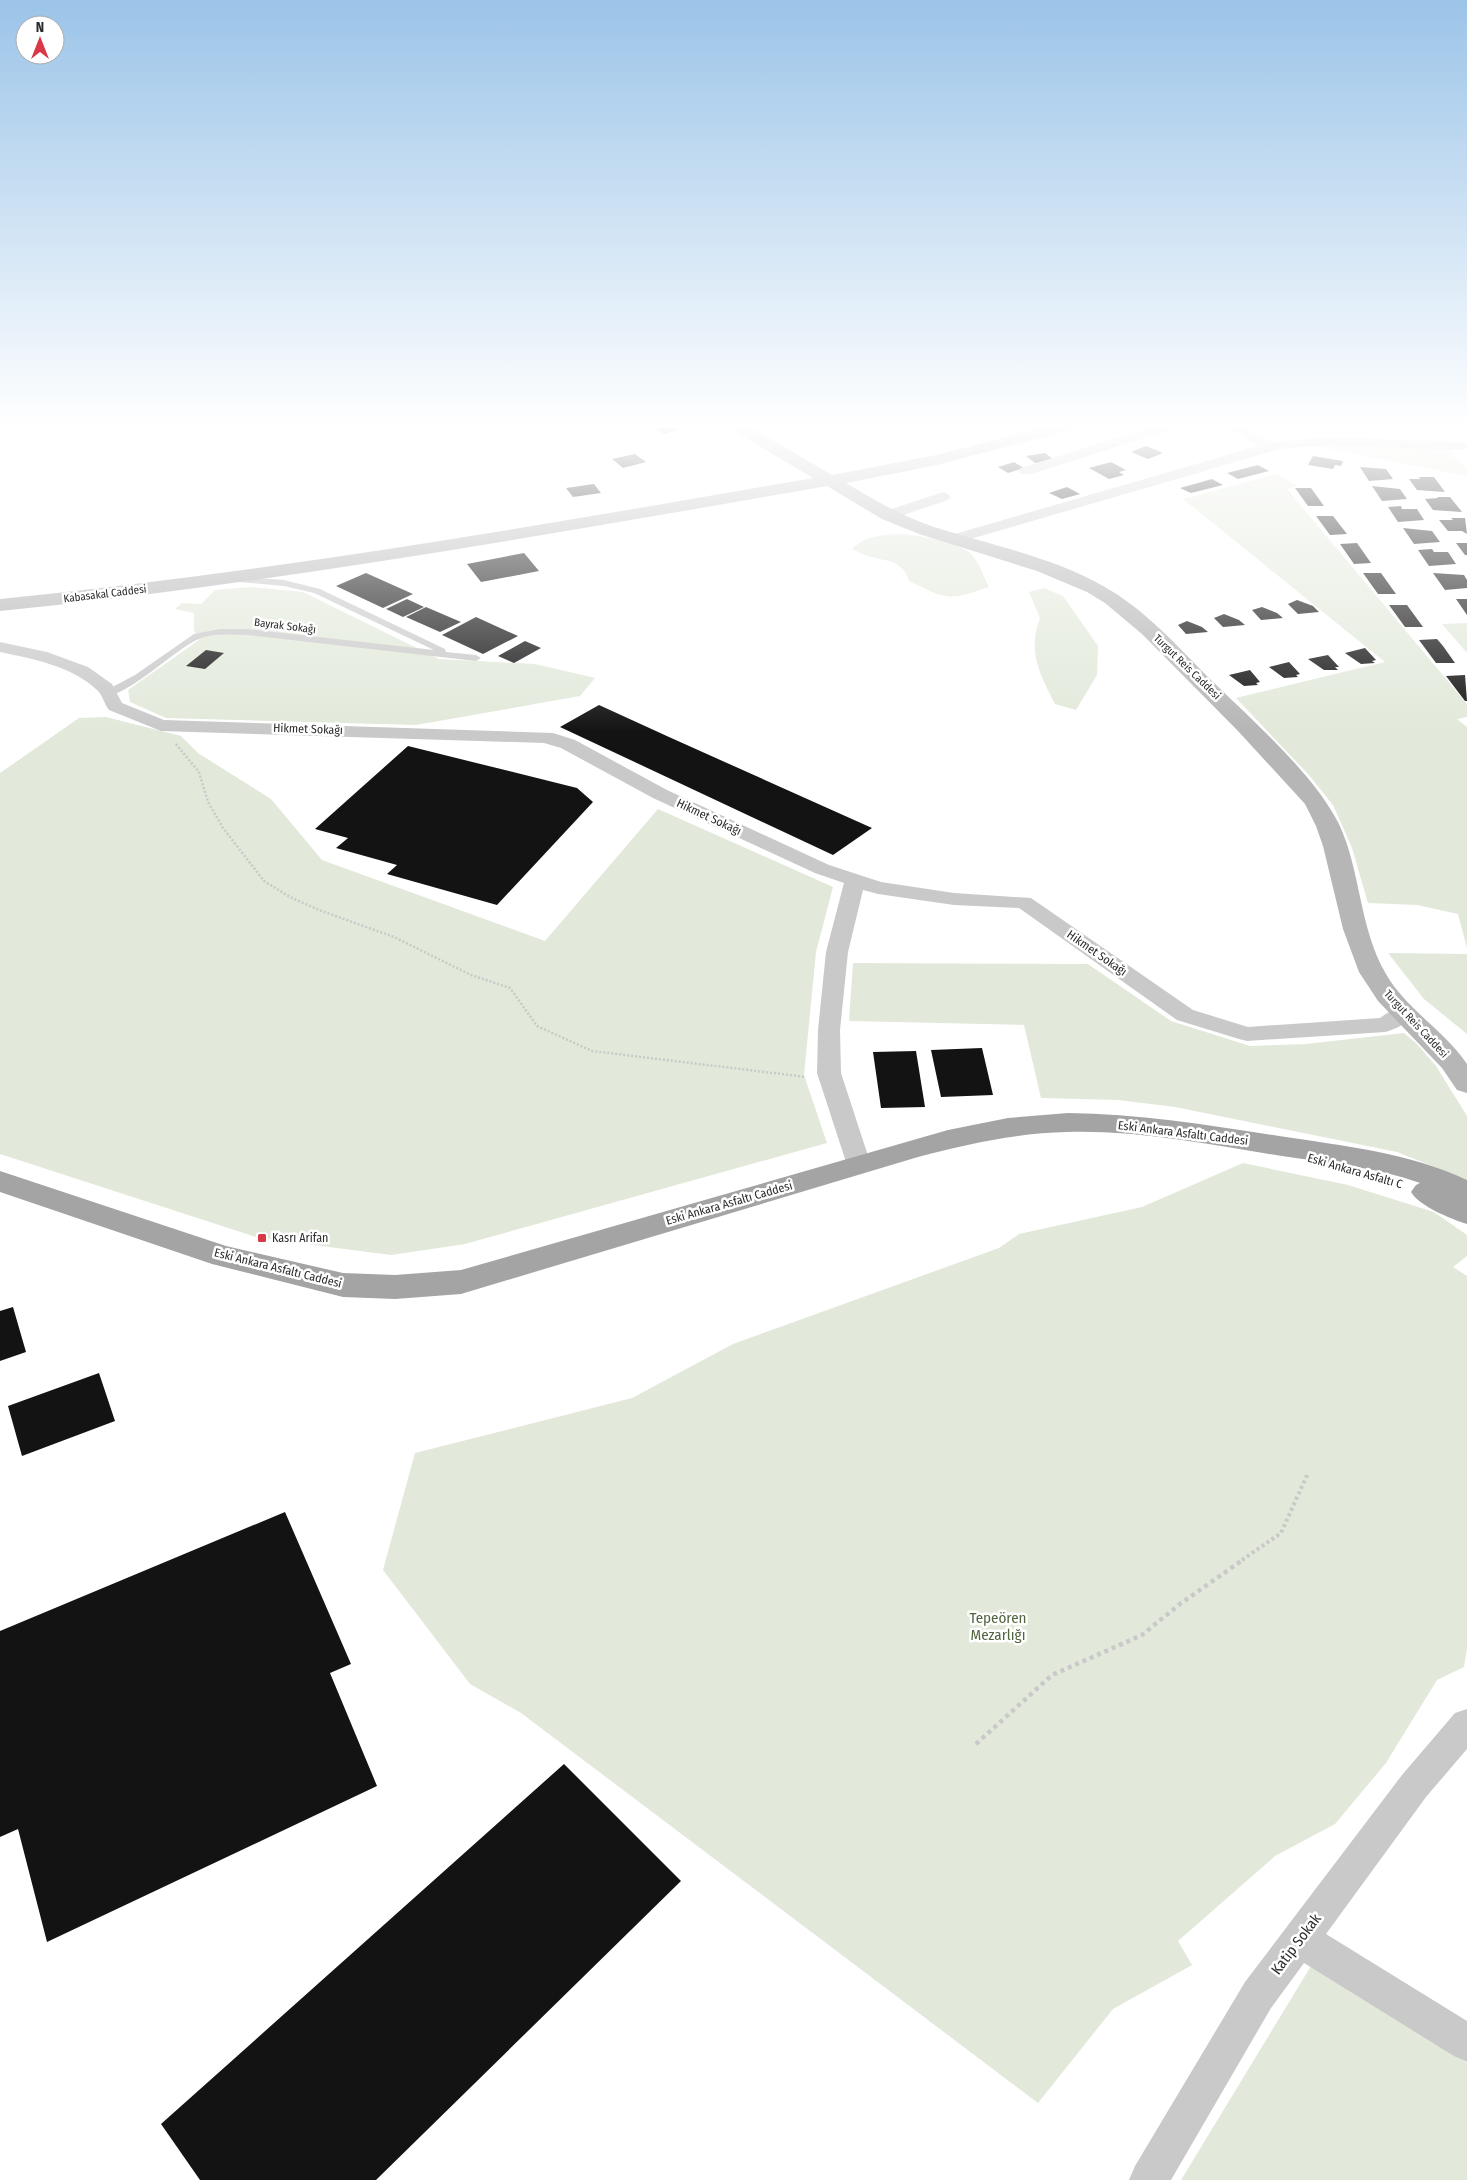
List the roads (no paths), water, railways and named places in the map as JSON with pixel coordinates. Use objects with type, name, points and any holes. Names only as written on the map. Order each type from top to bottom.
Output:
[{"type":"main road","name":"Eski Ankara Asfaltı Caddesi","points":[[0,1182],[224,1256],[343,1285],[395,1287],[461,1282],[972,1133],[1039,1124],[1092,1123],[1164,1128],[1387,1163],[1426,1174],[1467,1192]]},
{"type":"main road","name":"Eski Ankara Asfaltı C","points":[[1240,1140],[1395,1180],[1429,1193],[1467,1214]]},
{"type":"street","name":"Kabasakal Caddesi","points":[[0,605],[80,597],[222,578],[548,529]]},
{"type":"street","name":"Turgut Reis Caddesi","points":[[926,529],[1044,567],[1094,588],[1112,599],[1192,671],[1279,761],[1315,802],[1328,826],[1363,952],[1372,972],[1387,995],[1446,1055],[1467,1084]]},
{"type":"street","points":[[954,539],[989,529]]},
{"type":"street","name":"Hikmet Sokağı","points":[[0,647],[25,651],[80,671],[106,687],[115,706],[161,725],[546,737],[568,744],[660,794],[822,869],[878,888],[954,899],[1024,902],[1185,1015],[1247,1034],[1385,1025],[1404,1013]]},
{"type":"street","points":[[855,880],[837,952],[829,1030],[829,1073],[859,1165]]},
{"type":"street","name":"Katip Sokak","points":[[1150,2180],[1258,1995],[1414,1786],[1467,1724]]},
{"type":"street","points":[[1300,1939],[1467,2043]]},
{"type":"lane","points":[[222,578],[284,584],[317,591],[450,655]]},
{"type":"lane","name":"Bayrak Sokağı","points":[[108,693],[138,677],[197,636],[220,632],[247,632],[476,658]]},
{"type":"place","name":"Kasrı Arifan","points":[[262,1238]]},
{"type":"park label","name":"Tepeören Mezarlığı","points":[[998,1626]]}]
